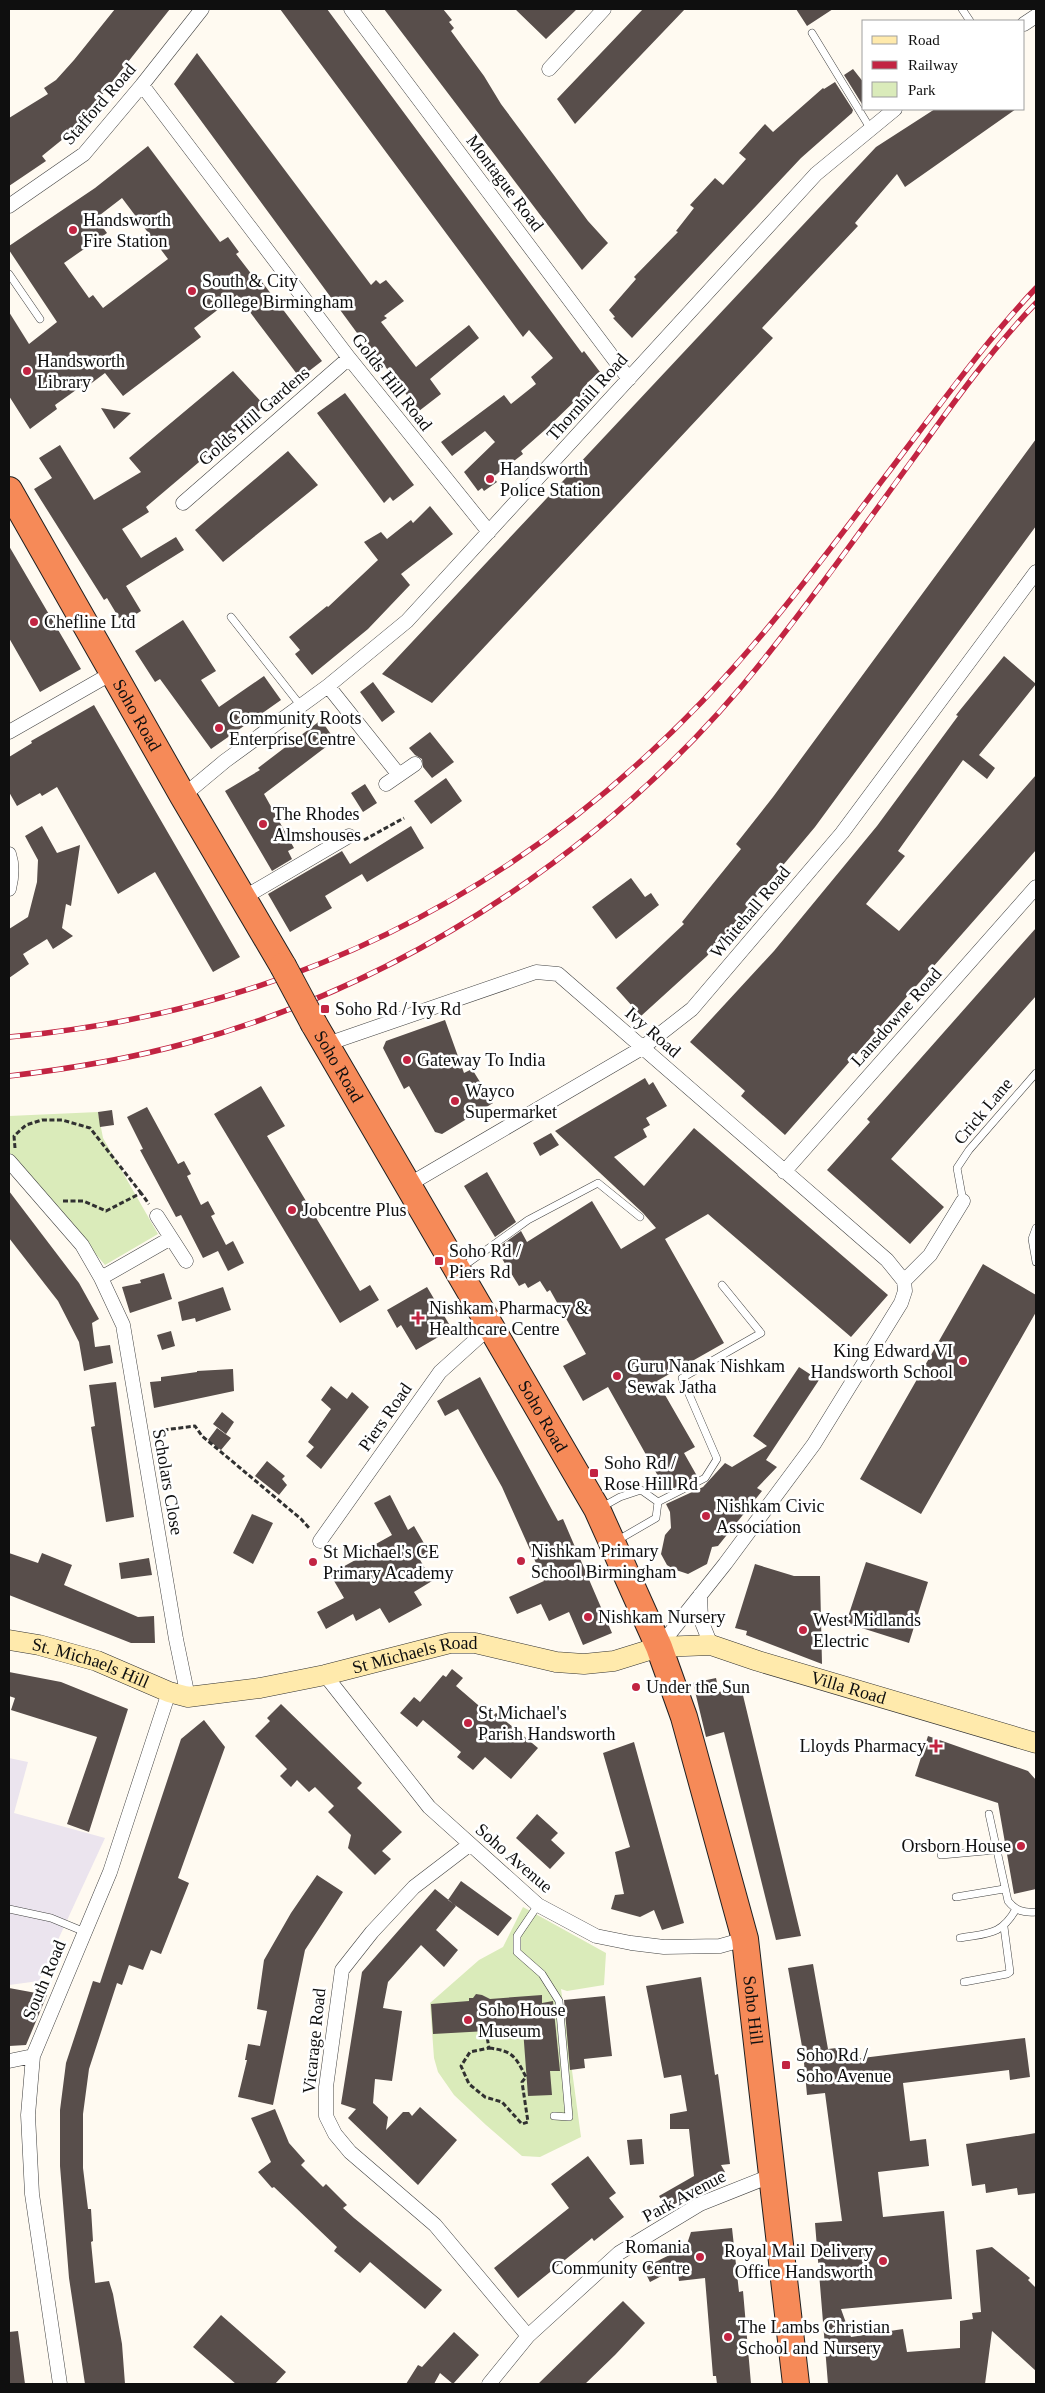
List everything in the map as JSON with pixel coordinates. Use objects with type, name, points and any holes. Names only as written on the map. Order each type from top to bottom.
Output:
[{"type":"highway","name":"Soho Road","points":[[9,490],[183,796],[283,966],[320,1034],[493,1327],[597,1509],[659,1647]]},
{"type":"highway","name":"Soho Hill","points":[[659,1647],[684,1717],[745,1939],[796,2384]]},
{"type":"street","name":"Stafford Road","points":[[9,206],[84,154],[202,9]]},
{"type":"street","name":"Montague Road","points":[[350,9],[629,379]]},
{"type":"street","points":[[549,69],[598,11]]},
{"type":"street","points":[[1025,23],[1036,16]]},
{"type":"street","name":"Golds Hill Road","points":[[142,85],[349,358],[489,532]]},
{"type":"street","name":"Thornhill Road","points":[[183,796],[225,761],[328,686],[407,621],[816,174],[894,110]]},
{"type":"street","name":"Golds Hill Gardens","points":[[183,503],[349,358]]},
{"type":"street","name":"Whitehall Road","points":[[408,1185],[642,1048],[692,1009],[842,832],[1036,572]]},
{"type":"street","points":[[9,732],[114,672]]},
{"type":"street","points":[[328,686],[399,775]]},
{"type":"street","points":[[386,784],[414,764]]},
{"type":"street","points":[[243,898],[348,836]]},
{"type":"street","points":[[9,854],[12,862],[12,878],[9,889]]},
{"type":"street","name":"Lansdowne Road","points":[[784,1172],[1036,887]]},
{"type":"street","name":"Ivy Road","points":[[320,1034],[536,972],[558,974],[887,1260],[904,1281]]},
{"type":"street","name":"Scholars Close","points":[[14,1157],[58,1207],[101,1278],[123,1325],[176,1639],[179,1694]]},
{"type":"street","points":[[659,1647],[814,1444],[902,1303],[905,1291],[904,1281],[930,1255],[963,1201]]},
{"type":"street","points":[[157,1216],[186,1260]]},
{"type":"street","points":[[101,1278],[171,1238]]},
{"type":"street","name":"Piers Road","points":[[320,1541],[440,1372],[481,1335],[493,1327]]},
{"type":"street","points":[[700,1595],[702,1620],[710,1645]]},
{"type":"street","name":"St. Michaels Hill","points":[[9,1640],[39,1645],[97,1662],[179,1694]]},
{"type":"street","name":"St Michaels Road","points":[[179,1694],[260,1688],[326,1675],[450,1643],[475,1643],[556,1662],[584,1664],[614,1661],[659,1647]]},
{"type":"street","name":"Villa Road","points":[[659,1647],[710,1645],[1036,1743]]},
{"type":"street","name":"Soho Avenue","points":[[326,1675],[429,1807],[538,1905],[596,1936],[631,1943],[664,1947],[720,1946],[745,1939]]},
{"type":"street","name":"South Road","points":[[60,2384],[32,2194],[28,2116],[33,2056],[110,1872],[179,1694]]},
{"type":"street","name":"Vicarage Road","points":[[470,1845],[414,1888],[372,1932],[342,1970],[326,2086],[326,2116],[335,2134],[350,2152],[435,2225],[528,2336]]},
{"type":"street","points":[[9,2061],[33,2056]]},
{"type":"street","name":"Park Avenue","points":[[489,2384],[528,2336],[619,2253],[700,2204],[773,2175]]},
{"type":"lane","points":[[962,9],[969,20]]},
{"type":"lane","points":[[812,34],[870,128]]},
{"type":"lane","points":[[9,274],[40,319]]},
{"type":"lane","points":[[231,617],[301,706]]},
{"type":"lane","name":"Crick Lane","points":[[963,1201],[957,1168],[968,1150],[1036,1072]]},
{"type":"lane","points":[[458,1270],[528,1220],[598,1183],[640,1217]]},
{"type":"lane","points":[[1036,1228],[1032,1239],[1036,1262]]},
{"type":"lane","points":[[658,1502],[705,1478],[718,1459],[682,1378],[761,1333],[722,1285]]},
{"type":"lane","points":[[597,1509],[620,1497],[641,1490],[658,1502]]},
{"type":"lane","points":[[613,1543],[656,1518],[658,1502]]},
{"type":"lane","points":[[989,1814],[1008,1901],[1016,1910],[1026,1913],[1036,1912]]},
{"type":"lane","points":[[941,1855],[996,1850]]},
{"type":"lane","points":[[956,1897],[1004,1889]]},
{"type":"lane","points":[[538,1905],[517,1936],[517,1952],[542,1974],[559,2001],[569,2117],[554,2116]]},
{"type":"lane","points":[[9,1909],[50,1918],[85,1932]]},
{"type":"lane","points":[[960,1938],[997,1931],[1004,1927],[1016,1910]]},
{"type":"lane","points":[[964,1982],[1010,1972],[1004,1927]]},
{"type":"path","points":[[348,836],[358,843],[404,818]]},
{"type":"path","points":[[14,1157],[14,1136],[26,1126],[42,1120],[75,1122],[90,1128],[157,1216]]},
{"type":"path","points":[[58,1207],[65,1200],[83,1202],[106,1211],[141,1193]]},
{"type":"path","points":[[56,1196],[58,1207]]},
{"type":"path","points":[[141,1434],[195,1426],[202,1436],[301,1519],[320,1541]]},
{"type":"path","points":[[486,2031],[489,2048]]},
{"type":"path","points":[[489,2048],[505,2050],[516,2058],[526,2077],[522,2082],[528,2122],[522,2124],[502,2102],[485,2097],[469,2084],[461,2066],[470,2052],[489,2048]]},
{"type":"shaded area","points":[[9,1758],[28,1762],[14,1813],[105,1838],[39,1981],[9,1985]]},
{"type":"green space","points":[[98,1112],[103,1138],[158,1234],[105,1265],[9,1152],[9,1116]]},
{"type":"green space","points":[[523,1907],[606,1953],[604,1985],[567,1991],[561,1989],[581,2137],[540,2157],[522,2156],[454,2095],[438,2072],[434,2058],[430,2003],[479,1960],[503,1947]]},
{"type":"building","points":[[115,9],[170,9],[74,130],[42,156],[46,161],[9,186],[9,118],[48,94],[44,88],[56,80],[74,60]]},
{"type":"building","points":[[280,9],[327,9],[582,353],[584,351],[600,372],[587,383],[588,385],[580,396],[521,451],[523,454],[493,477],[497,482],[484,491],[482,488],[478,491],[464,472],[495,442],[485,431],[452,456],[441,442],[504,395],[511,404],[536,384],[531,377],[553,358],[529,330],[523,337]]},
{"type":"building","points":[[384,9],[443,9],[452,20],[449,22],[454,28],[451,31],[484,76],[501,104],[588,221],[608,243],[582,270]]},
{"type":"building","points":[[515,9],[577,9],[546,39]]},
{"type":"building","points":[[643,9],[685,9],[575,124],[557,99]]},
{"type":"building","points":[[796,9],[833,9],[807,26]]},
{"type":"building","points":[[197,53],[371,285],[376,280],[380,284],[386,280],[404,301],[384,316],[387,318],[381,322],[416,367],[469,325],[479,338],[430,379],[441,394],[419,411],[362,336],[360,337],[174,84]]},
{"type":"building","points":[[853,69],[862,80],[862,104],[844,75]]},
{"type":"building","points":[[835,82],[853,110],[852,113],[801,158],[632,338],[613,318],[615,317],[609,310],[636,279],[634,277],[678,232],[676,231],[694,208],[690,205],[715,178],[723,185],[746,159],[739,153],[765,124],[773,132],[823,88]]},
{"type":"building","points":[[933,110],[1015,110],[905,187],[897,174],[855,223],[858,226],[762,328],[773,338],[432,703],[382,674],[876,147]]},
{"type":"building","points":[[148,146],[220,242],[228,237],[239,252],[236,254],[256,280],[259,278],[322,361],[300,378],[237,295],[194,328],[201,337],[123,396],[105,373],[85,388],[83,385],[55,405],[57,409],[30,429],[9,396],[9,312],[29,344],[57,322],[9,250],[9,246],[95,188]],"holes":[[[122,198],[168,259],[103,308],[93,295],[89,298],[64,263],[107,233],[96,218]]]},
{"type":"building","points":[[233,371],[265,406],[146,507],[149,512],[122,529],[141,558],[176,537],[184,550],[126,586],[141,611],[122,623],[107,598],[104,600],[34,489],[52,478],[39,458],[60,445],[94,500],[141,472],[129,458]]},
{"type":"building","points":[[345,393],[414,485],[393,501],[390,497],[384,503],[317,413]]},
{"type":"building","points":[[101,408],[131,413],[114,429]]},
{"type":"building","points":[[1036,439],[1036,526],[815,827],[707,956],[641,1016],[616,988],[684,924],[682,922],[741,849],[736,844],[773,797]]},
{"type":"building","points":[[288,451],[318,485],[223,562],[195,530]]},
{"type":"building","points":[[430,506],[453,534],[401,574],[410,585],[368,629],[312,675],[295,654],[300,650],[289,637],[328,607],[378,560],[364,542],[381,532],[387,539],[411,520],[413,523]]},
{"type":"building","points":[[9,546],[81,669],[40,692],[9,638]]},
{"type":"building","points":[[183,620],[216,671],[201,680],[219,707],[264,676],[281,700],[211,749],[160,679],[155,682],[135,651]]},
{"type":"building","points":[[1004,656],[1036,684],[979,755],[995,768],[987,779],[963,760],[898,851],[905,856],[866,904],[899,931],[1036,775],[1036,850],[785,1135],[741,1096],[745,1091],[690,1042],[774,951],[877,826],[958,716],[956,715]]},
{"type":"building","points":[[373,682],[395,712],[382,722],[360,692]]},
{"type":"building","points":[[94,705],[240,957],[213,972],[155,872],[118,894],[57,787],[42,796],[40,793],[17,806],[9,792],[9,757],[32,743],[31,741]]},
{"type":"building","points":[[321,720],[335,740],[264,794],[294,848],[288,851],[292,859],[272,871],[225,791],[260,770],[258,768]]},
{"type":"building","points":[[430,732],[454,762],[432,778],[423,767],[422,759],[409,748]]},
{"type":"building","points":[[446,778],[462,801],[431,824],[414,801]]},
{"type":"building","points":[[365,784],[377,803],[363,812],[351,793]]},
{"type":"building","points":[[42,826],[57,853],[80,845],[71,906],[66,904],[62,928],[73,936],[53,949],[47,939],[23,954],[29,964],[9,978],[9,929],[28,917],[37,882],[38,860],[25,836]]},
{"type":"building","points":[[411,826],[424,848],[367,882],[362,874],[325,896],[332,908],[290,932],[268,894],[342,851],[350,864]]},
{"type":"building","points":[[631,878],[645,897],[651,893],[659,905],[616,939],[592,907]]},
{"type":"building","points":[[1036,928],[1036,996],[891,1159],[944,1207],[910,1244],[827,1170],[870,1122],[867,1119]]},
{"type":"building","points":[[445,1020],[464,1073],[472,1069],[493,1103],[442,1134],[435,1132],[409,1086],[404,1089],[383,1048],[386,1041]]},
{"type":"building","points":[[645,1078],[649,1085],[653,1082],[667,1106],[646,1118],[650,1125],[643,1129],[647,1137],[614,1157],[644,1186],[694,1128],[888,1295],[851,1337],[708,1214],[665,1239],[724,1343],[657,1381],[695,1447],[684,1453],[697,1476],[667,1492],[608,1387],[583,1401],[563,1366],[586,1354],[550,1290],[547,1292],[540,1281],[528,1288],[525,1283],[519,1286],[496,1249],[521,1231],[527,1242],[592,1201],[621,1249],[656,1228],[643,1213],[555,1131]]},
{"type":"building","name":"Jobcentre Plus","points":[[261,1086],[285,1126],[267,1136],[360,1291],[370,1285],[379,1300],[340,1323],[214,1114]]},
{"type":"building","points":[[147,1107],[178,1164],[184,1161],[191,1174],[187,1176],[201,1205],[208,1201],[215,1214],[211,1216],[226,1245],[233,1241],[244,1263],[228,1271],[218,1251],[203,1258],[181,1215],[176,1217],[140,1150],[143,1149],[127,1117]]},
{"type":"building","points":[[112,1110],[114,1125],[100,1127],[98,1112]]},
{"type":"building","points":[[551,1133],[559,1145],[540,1156],[533,1143]]},
{"type":"building","points":[[487,1172],[516,1222],[495,1237],[464,1186]]},
{"type":"building","points":[[9,1191],[79,1283],[99,1319],[92,1323],[95,1347],[110,1345],[113,1363],[84,1371],[79,1342],[58,1301],[9,1238]]},
{"type":"building","points":[[983,1264],[1036,1295],[1036,1312],[921,1514],[860,1479]]},
{"type":"building","points":[[164,1273],[172,1299],[130,1313],[122,1287],[141,1283],[140,1280]]},
{"type":"building","points":[[223,1287],[231,1310],[196,1322],[195,1318],[182,1321],[178,1302]]},
{"type":"building","name":"Nishkam Pharmacy & Healthcare Centre","points":[[427,1287],[452,1329],[416,1350],[401,1325],[397,1328],[387,1310]]},
{"type":"building","points":[[171,1331],[175,1346],[162,1350],[157,1335]]},
{"type":"building","name":"Nishkam Civic Association","points":[[799,1367],[819,1380],[766,1460],[777,1467],[757,1488],[762,1491],[718,1546],[712,1547],[707,1564],[688,1574],[673,1569],[667,1565],[661,1554],[665,1535],[671,1528],[670,1512],[666,1504],[703,1487],[725,1463],[732,1467],[767,1446],[753,1436]]},
{"type":"building","points":[[233,1369],[234,1391],[154,1408],[150,1382],[161,1381],[161,1377],[197,1371]]},
{"type":"building","points":[[480,1377],[558,1521],[563,1519],[612,1633],[583,1645],[569,1612],[549,1621],[541,1604],[517,1614],[509,1597],[544,1581],[502,1487],[458,1409],[445,1416],[437,1401]]},
{"type":"building","points":[[116,1382],[134,1517],[106,1522],[91,1427],[95,1426],[89,1385]]},
{"type":"building","points":[[331,1386],[347,1399],[352,1392],[369,1407],[321,1469],[306,1456],[314,1447],[308,1442],[331,1409],[321,1400]]},
{"type":"building","points":[[222,1412],[234,1422],[226,1434],[213,1424]]},
{"type":"building","points":[[217,1428],[231,1438],[221,1450],[208,1440]]},
{"type":"building","points":[[267,1461],[285,1476],[282,1479],[287,1485],[279,1495],[255,1476]]},
{"type":"building","points":[[390,1495],[408,1530],[414,1526],[429,1552],[419,1558],[432,1581],[414,1592],[422,1605],[389,1623],[380,1608],[356,1621],[353,1614],[326,1629],[317,1612],[344,1598],[330,1574],[359,1558],[356,1555],[392,1535],[374,1503]]},
{"type":"building","points":[[252,1514],[273,1523],[253,1564],[233,1553]]},
{"type":"building","points":[[9,1553],[38,1563],[42,1553],[72,1565],[64,1585],[138,1617],[154,1616],[155,1643],[131,1643],[9,1595]]},
{"type":"building","points":[[149,1558],[152,1575],[121,1579],[119,1563]]},
{"type":"building","points":[[866,1562],[928,1582],[909,1643],[846,1623]]},
{"type":"building","points":[[755,1564],[794,1576],[820,1576],[822,1664],[746,1635],[747,1631],[735,1628]]},
{"type":"building","name":"St Michael's Parish Handsworth","points":[[452,1669],[463,1678],[456,1686],[492,1717],[496,1713],[538,1748],[511,1779],[485,1757],[473,1770],[457,1757],[461,1752],[423,1720],[417,1727],[400,1713],[414,1697],[420,1702],[443,1675],[446,1677]]},
{"type":"building","points":[[9,1672],[61,1682],[128,1709],[89,1832],[67,1824],[97,1737],[11,1710],[15,1698],[9,1696]]},
{"type":"building","points":[[716,1678],[719,1692],[741,1687],[801,1936],[776,1940],[724,1732],[706,1737],[693,1683]]},
{"type":"building","points":[[281,1704],[362,1783],[357,1788],[402,1832],[382,1851],[391,1859],[375,1875],[348,1848],[351,1835],[328,1812],[334,1806],[315,1787],[309,1792],[297,1780],[291,1787],[280,1776],[287,1769],[255,1736],[270,1721],[267,1718]]},
{"type":"building","points":[[204,1720],[225,1747],[178,1878],[189,1883],[161,1954],[151,1950],[143,1970],[129,1965],[122,1985],[117,1983],[89,2069],[83,2114],[83,2168],[88,2209],[91,2209],[93,2241],[91,2242],[95,2283],[109,2281],[113,2294],[122,2344],[125,2384],[85,2384],[69,2278],[60,2166],[60,2110],[66,2063],[93,1981],[100,1983],[181,1739]]},
{"type":"building","name":"Orsborn House","points":[[928,1736],[1028,1771],[1036,1780],[1036,1889],[1014,1894],[998,1803],[915,1776]]},
{"type":"building","points":[[634,1742],[684,1923],[662,1930],[654,1910],[640,1917],[611,1909],[615,1895],[624,1894],[615,1852],[630,1847],[603,1753]]},
{"type":"building","points":[[537,1814],[558,1833],[551,1840],[565,1853],[550,1869],[516,1838]]},
{"type":"building","points":[[317,1875],[343,1892],[305,1950],[273,2105],[238,2097],[247,2060],[245,2060],[248,2044],[260,2046],[267,2011],[257,2009],[264,1960],[291,1913]]},
{"type":"building","points":[[461,1881],[512,1918],[498,1936],[448,1900]]},
{"type":"building","points":[[435,1889],[456,1906],[436,1930],[458,1950],[444,1967],[421,1945],[388,1982],[383,2008],[402,2011],[392,2081],[375,2079],[373,2103],[388,2117],[386,2130],[403,2112],[409,2112],[412,2116],[420,2107],[457,2140],[418,2185],[348,2118],[356,2109],[341,2104],[362,1972]]},
{"type":"building","points":[[813,1964],[828,2049],[845,2047],[846,2060],[1025,2038],[1030,2077],[1010,2080],[1009,2070],[903,2083],[910,2141],[926,2139],[929,2166],[878,2172],[883,2217],[944,2211],[952,2299],[841,2309],[851,2337],[903,2329],[907,2352],[960,2348],[960,2321],[973,2319],[972,2313],[981,2312],[976,2250],[992,2247],[1030,2278],[1028,2280],[1036,2288],[1036,2371],[992,2331],[985,2384],[828,2384],[815,2223],[842,2221],[825,2093],[807,2095],[803,2052],[788,1968]]},
{"type":"building","points":[[701,1977],[715,2075],[718,2074],[730,2164],[721,2165],[725,2172],[667,2209],[659,2196],[694,2176],[689,2129],[670,2129],[670,2114],[687,2111],[681,2075],[664,2078],[646,1986]]},
{"type":"building","points":[[9,1988],[47,1995],[26,2045],[9,2046]]},
{"type":"building","points":[[476,1994],[490,1999],[542,1995],[542,2003],[553,2001],[560,2071],[550,2071],[552,2095],[528,2096],[523,2029],[433,2034],[431,2004],[469,2001],[469,1998],[473,1998]]},
{"type":"building","points":[[605,1996],[612,2056],[584,2059],[585,2068],[570,2070],[564,2000]]},
{"type":"building","points":[[275,2109],[289,2143],[305,2161],[301,2165],[323,2187],[326,2184],[347,2205],[343,2208],[354,2218],[442,2290],[425,2309],[370,2262],[360,2273],[334,2251],[337,2247],[274,2187],[272,2188],[258,2172],[271,2162],[251,2118]]},
{"type":"building","points":[[1036,2133],[1036,2193],[1018,2195],[1017,2188],[986,2193],[985,2184],[972,2186],[966,2144]]},
{"type":"building","points":[[642,2139],[644,2164],[630,2165],[627,2140]]},
{"type":"building","points":[[588,2156],[616,2193],[609,2198],[624,2217],[594,2241],[592,2238],[518,2298],[494,2268],[569,2208],[551,2184]]},
{"type":"building","points":[[732,2228],[739,2292],[743,2291],[751,2384],[717,2384],[716,2376],[713,2376],[705,2278],[679,2281],[677,2268],[650,2282],[643,2268],[686,2247],[691,2232]]},
{"type":"building","points":[[623,2301],[645,2323],[615,2355],[585,2384],[538,2384]]},
{"type":"building","points":[[221,2315],[286,2372],[275,2384],[236,2384],[193,2347]]},
{"type":"building","points":[[18,2331],[25,2384],[9,2384],[9,2332]]},
{"type":"building","points":[[454,2332],[479,2355],[453,2384],[440,2373],[434,2384],[406,2384],[418,2365],[422,2367]]},
{"type":"railway","points":[[9,1037],[122,1021],[229,995],[332,959],[429,912],[520,856],[607,790],[689,715],[787,604],[971,364],[1036,288]]},
{"type":"railway","points":[[9,1076],[76,1067],[143,1054],[187,1043],[271,1016],[353,982],[432,941],[508,895],[580,842],[648,784],[711,721],[768,654],[824,581],[973,377],[1036,303]]},
{"type":"place","name":"Handsworth Fire Station","points":[[73,230]]},
{"type":"place","name":"South & City College Birmingham","points":[[192,291]]},
{"type":"place","name":"Handsworth Library","points":[[27,371]]},
{"type":"place","name":"Handsworth Police Station","points":[[490,479]]},
{"type":"place","name":"Chefline Ltd","points":[[34,622]]},
{"type":"place","name":"Community Roots Enterprise Centre","points":[[219,728]]},
{"type":"place","name":"The Rhodes Almshouses","points":[[263,824]]},
{"type":"place","name":"Soho Rd / Ivy Rd","points":[[325,1009]]},
{"type":"place","name":"Gateway To India","points":[[407,1060]]},
{"type":"place","name":"Wayco Supermarket","points":[[455,1101]]},
{"type":"place","name":"Jobcentre Plus","points":[[292,1210]]},
{"type":"place","name":"Soho Rd / Piers Rd","points":[[439,1261]]},
{"type":"place","name":"Nishkam Pharmacy & Healthcare Centre","points":[[418,1318]]},
{"type":"place","name":"King Edward VI Handsworth School","points":[[963,1361]]},
{"type":"place","name":"Guru Nanak Nishkam Sewak Jatha","points":[[617,1376]]},
{"type":"place","name":"Soho Rd / Rose Hill Rd","points":[[594,1473]]},
{"type":"place","name":"Nishkam Civic Association","points":[[706,1516]]},
{"type":"place","name":"Nishkam Primary School Birmingham","points":[[521,1561]]},
{"type":"place","name":"St Michael's CE Primary Academy","points":[[313,1562]]},
{"type":"place","name":"Nishkam Nursery","points":[[588,1617]]},
{"type":"place","name":"West Midlands Electric","points":[[803,1630]]},
{"type":"place","name":"Under the Sun","points":[[636,1687]]},
{"type":"place","name":"St Michael's Parish Handsworth","points":[[468,1723]]},
{"type":"place","name":"Lloyds Pharmacy","points":[[936,1746]]},
{"type":"place","name":"Orsborn House","points":[[1021,1846]]},
{"type":"place","name":"Soho House Museum","points":[[468,2020]]},
{"type":"place","name":"Soho Rd / Soho Avenue","points":[[786,2065]]},
{"type":"place","name":"Romania Community Centre","points":[[700,2257]]},
{"type":"place","name":"Royal Mail Delivery Office Handsworth","points":[[883,2261]]},
{"type":"place","name":"The Lambs Christian School and Nursery","points":[[728,2337]]}]
